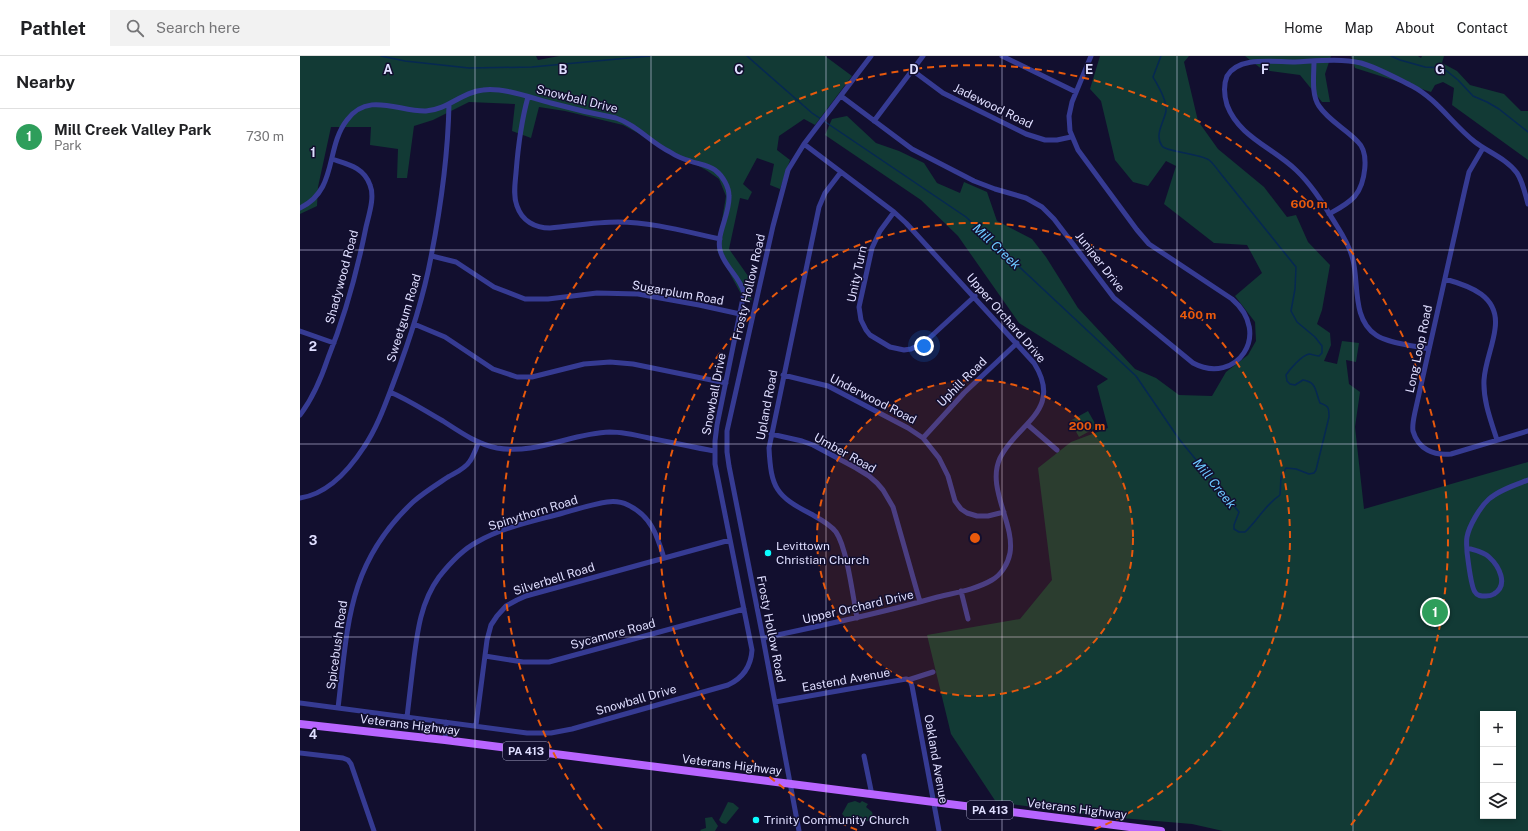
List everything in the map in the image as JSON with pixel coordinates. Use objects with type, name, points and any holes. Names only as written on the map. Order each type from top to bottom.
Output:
[{"type":"main road","name":"Veterans Highway","points":[[300,724],[445,740],[1161,831]]},
{"type":"street","name":"Frosty Hollow Road","points":[[799,831],[729,466],[726,447],[727,431],[781,192],[788,170],[804,144],[871,56]]},
{"type":"street","points":[[874,121],[923,56]]},
{"type":"street","points":[[1002,56],[1076,92]]},
{"type":"street","name":"Juniper Drive","points":[[841,96],[924,156],[978,183],[1026,198],[1042,207],[1054,219],[1114,298],[1193,363],[1213,369],[1225,367],[1235,362],[1244,352],[1250,336],[1247,318],[1240,306],[1226,295],[1158,251],[1144,239],[1078,150],[1071,137],[1069,116],[1072,102],[1091,56]]},
{"type":"street","points":[[1429,349],[1379,337],[1366,326],[1360,311],[1353,258],[1346,242],[1306,180],[1285,160],[1244,132],[1237,124],[1228,106],[1224,92],[1226,79],[1229,73],[1237,65],[1253,59],[1286,62],[1339,61],[1361,64],[1413,86],[1429,98],[1468,136],[1506,163],[1518,174],[1528,204]]},
{"type":"street","points":[[1314,61],[1315,95],[1319,106],[1332,120],[1358,141],[1364,150],[1365,156],[1363,177],[1357,192],[1351,200],[1329,214]]},
{"type":"street","name":"Jadewood Road","points":[[912,70],[947,95],[1026,134],[1045,140],[1056,140],[1071,137]]},
{"type":"street","name":"Snowball Drive","points":[[300,208],[315,198],[320,191],[340,132],[345,122],[349,117],[362,108],[376,104],[383,104],[427,111],[440,108],[469,93],[484,90],[501,91],[625,121],[648,139],[669,152],[688,161],[704,165],[716,171],[726,183],[729,196],[727,213],[720,239],[722,256],[742,286],[744,293],[717,425],[714,451],[716,476],[752,645],[751,657],[743,674],[737,680],[728,685],[572,729],[551,733],[527,733],[476,725],[300,703]]},
{"type":"street","points":[[528,97],[520,128],[514,192],[520,214],[529,222],[544,228],[618,222],[634,223],[720,239]]},
{"type":"street","name":"Sweetgum Road","points":[[300,498],[315,494],[324,489],[340,476],[350,465],[365,446],[390,392],[414,324],[432,256],[446,158],[449,104]]},
{"type":"street","name":"Upper Orchard Drive","points":[[763,638],[857,618],[961,591],[992,580],[1002,572],[1007,564],[1010,553],[1010,540],[996,481],[997,466],[1004,451],[1038,412],[1044,391],[1039,371],[1034,363],[974,296],[894,212],[804,144]]},
{"type":"street","name":"Long Loop Road","points":[[1484,148],[1469,172],[1413,424],[1414,431],[1420,444],[1433,453],[1446,454],[1528,431]]},
{"type":"street","name":"Shadywood Road","points":[[300,416],[310,401],[334,343],[348,301],[361,254],[369,213],[371,190],[370,185],[362,171],[332,159]]},
{"type":"street","name":"Upland Road","points":[[841,172],[826,192],[819,207],[771,434],[769,458],[776,488],[788,502],[827,523],[836,533],[844,554],[857,618]]},
{"type":"street","name":"Unity Turn","points":[[894,212],[873,243],[859,308],[860,320],[870,335],[896,349],[904,350],[916,347],[925,342],[974,296]]},
{"type":"street","name":"Sugarplum Road","points":[[432,256],[456,262],[494,287],[525,299],[597,293],[627,293],[653,296],[740,314]]},
{"type":"street","points":[[1445,279],[1467,285],[1480,292],[1494,312],[1496,320],[1495,329],[1485,374],[1484,389],[1486,403],[1497,440]]},
{"type":"street","points":[[414,324],[444,337],[493,369],[517,377],[532,377],[584,364],[610,362],[633,364],[726,383]]},
{"type":"street","points":[[300,331],[334,343]]},
{"type":"street","name":"Uphill Road","points":[[923,438],[964,393],[1017,343]]},
{"type":"street","name":"Underwood Road","points":[[784,375],[816,382],[833,388],[908,428],[923,438],[933,450],[948,476],[955,501],[962,509],[967,513],[977,516],[988,516],[1004,512]]},
{"type":"street","points":[[390,392],[407,400],[479,442],[496,447],[515,450],[526,449],[586,435],[618,432],[714,451]]},
{"type":"street","points":[[1028,425],[1057,450]]},
{"type":"street","name":"Umber Road","points":[[771,434],[796,439],[813,445],[856,468],[877,482],[893,507],[920,602]]},
{"type":"street","name":"Spicebush Road","points":[[338,708],[351,609],[359,582],[370,556],[389,527],[415,501],[461,470],[469,462],[479,442]]},
{"type":"street","points":[[1467,548],[1476,550],[1488,556],[1498,568],[1502,579],[1501,586],[1497,592],[1490,596],[1480,596],[1474,591],[1467,548],[1467,536],[1476,517],[1489,499],[1510,486],[1528,480]]},
{"type":"street","name":"Spinythorn Road","points":[[407,717],[417,633],[423,608],[440,576],[458,555],[472,545],[500,532],[600,503],[613,502],[628,505],[643,514],[654,528],[664,558]]},
{"type":"street","name":"Silverbell Road","points":[[476,725],[487,640],[491,625],[501,611],[517,600],[730,540]]},
{"type":"street","points":[[961,591],[968,619]]},
{"type":"street","name":"Sycamore Road","points":[[485,656],[523,662],[549,662],[744,608]]},
{"type":"street","points":[[908,680],[933,672]]},
{"type":"street","name":"Eastend Avenue","points":[[775,702],[908,680],[913,690]]},
{"type":"street","name":"Oakland Avenue","points":[[913,690],[939,831]]},
{"type":"street","points":[[445,740],[446,722]]},
{"type":"street","points":[[300,753],[343,758],[348,760],[351,764],[374,831]]},
{"type":"street","points":[[864,756],[872,795]]},
{"type":"green space","points":[[300,56],[536,56],[538,60],[559,56],[825,56],[852,76],[815,125],[804,119],[779,136],[777,150],[790,160],[780,189],[770,185],[774,164],[757,158],[743,184],[752,192],[748,200],[740,198],[729,249],[753,283],[751,303],[746,303],[717,250],[726,196],[719,179],[706,170],[623,125],[565,111],[539,107],[531,138],[512,131],[515,104],[469,102],[433,120],[414,126],[407,178],[397,178],[398,149],[370,145],[371,127],[331,127],[318,187],[317,206],[300,214]]},
{"type":"green space","points":[[1100,56],[1189,56],[1184,62],[1198,121],[1218,149],[1264,187],[1287,217],[1296,215],[1308,242],[1330,265],[1322,310],[1317,324],[1330,333],[1331,345],[1324,361],[1337,364],[1342,341],[1359,343],[1356,362],[1346,360],[1349,384],[1360,392],[1355,427],[1364,509],[1528,462],[1528,831],[1223,831],[1192,824],[1109,817],[996,802],[951,734],[927,635],[1020,619],[1052,580],[1038,468],[1071,442],[1108,428],[1097,386],[1108,379],[1019,323],[958,236],[921,200],[825,135],[832,119],[847,116],[876,143],[899,151],[924,163],[937,183],[960,193],[964,182],[987,192],[997,221],[1032,239],[1046,257],[1078,308],[1135,369],[1156,378],[1179,395],[1212,396],[1226,372],[1248,355],[1256,341],[1255,322],[1235,296],[1262,273],[1247,245],[1214,243],[1164,204],[1176,166],[1166,161],[1148,186],[1133,182],[1115,160],[1101,101],[1090,89]]},
{"type":"green space","points":[[1245,56],[1331,56],[1325,74],[1330,102],[1322,102],[1300,75],[1263,70]]},
{"type":"green space","points":[[1351,56],[1418,56],[1421,58],[1422,56],[1444,56],[1442,63],[1457,71],[1470,85],[1504,94],[1521,111],[1528,111],[1528,160],[1452,105],[1454,88],[1443,82],[1435,85],[1431,92],[1355,68]]},
{"type":"green space","points":[[1088,411],[1097,427],[1079,437],[1070,421]]},
{"type":"green space","points":[[855,801],[860,803],[862,801],[868,804],[866,807],[872,812],[874,820],[840,825],[838,822],[844,816],[842,814],[848,803]]},
{"type":"green space","points":[[728,802],[733,803],[739,808],[726,824],[719,820]]},
{"type":"green space","points":[[712,817],[718,826],[715,831],[701,831],[700,830],[706,828],[705,818]]},
{"type":"waterway","name":"Mill Creek","points":[[381,56],[405,61],[469,68],[532,67],[650,56]]},
{"type":"waterway","name":"Mill Creek","points":[[747,56],[812,113],[966,217],[1136,376],[1179,439],[1239,512],[1234,529],[1239,532],[1245,532],[1270,503],[1280,495],[1281,477],[1286,468],[1296,469],[1309,474],[1314,473],[1316,470],[1329,417],[1329,409],[1327,406],[1320,403],[1315,388],[1311,383],[1303,380],[1295,385],[1290,384],[1287,381],[1286,375],[1290,369],[1306,355],[1309,354],[1319,356],[1322,353],[1322,346],[1315,337],[1297,322],[1291,311],[1295,289],[1296,267],[1209,160],[1170,150],[1162,146],[1159,133],[1166,107],[1162,93],[1153,77],[1161,56]]},
{"type":"waterway","name":"Mill Creek","points":[[1391,56],[1425,67],[1443,68],[1458,80],[1473,96],[1499,109],[1528,132]]},
{"type":"place","name":"Levittown Christian Church","points":[[768,553]]},
{"type":"place","name":"Mill Creek Valley Park","points":[[1435,612]]},
{"type":"place","name":"Trinity Community Church","points":[[756,820]]}]
